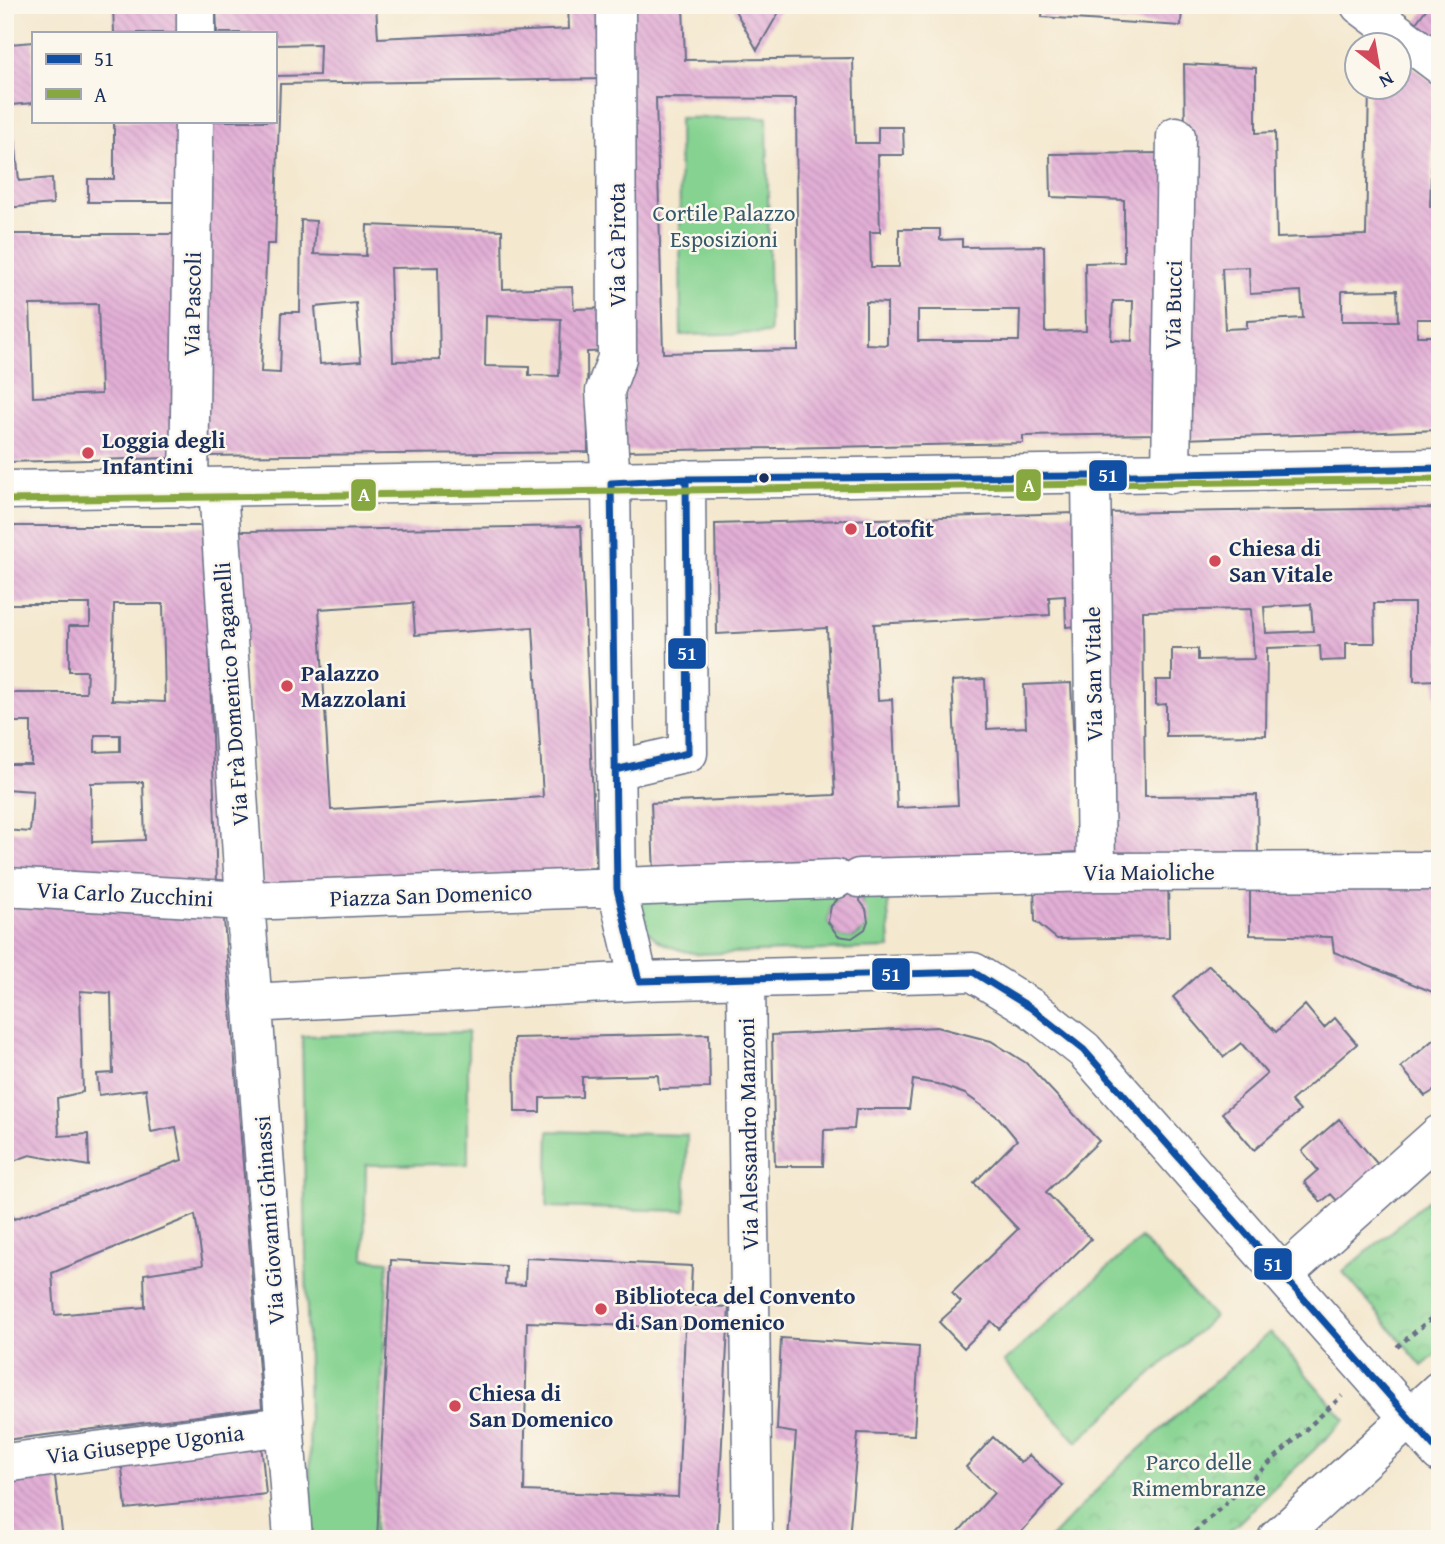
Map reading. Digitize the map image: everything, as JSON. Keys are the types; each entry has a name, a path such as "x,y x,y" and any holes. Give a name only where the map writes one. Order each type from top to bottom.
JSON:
{"street":[{"path":"196,5 196,32"},
{"name":"Via Cà Pirota","path":"616,5 617,358 606,391 611,483 617,889 639,981"},
{"path":"1360,5 1440,65"},
{"name":"Via Pascoli","path":"194,122 203,488"},
{"name":"Via Bucci","path":"1171,474 1176,136"},
{"path":"5,490 611,483 686,479 1091,476 1440,468"},
{"name":"Via San Vitale","path":"1091,476 1096,872"},
{"path":"615,770 688,752 686,479"},
{"name":"Via Frà Domenico Paganelli","path":"203,488 244,901"},
{"name":"Via Maioliche","path":"617,889 848,878 1096,872 1440,871"},
{"name":"Via Carlo Zucchini","path":"5,887 244,901"},
{"name":"Piazza San Domenico","path":"244,901 617,889"},
{"name":"Via Giovanni Ghinassi","path":"244,901 293,1539"},
{"path":"252,1003 639,981 974,972 1031,1008 1084,1050 1440,1453"},
{"name":"Via Alessandro Manzoni","path":"746,980 753,1539"},
{"path":"1284,1274 1440,1134"},
{"path":"1277,1539 1440,1390"},
{"name":"Via Giuseppe Ugonia","path":"5,1463 284,1426"}],"path":[{"path":"1397,1347 1440,1311"},
{"path":"1188,1539 1335,1402"}],"green space":[{"name":"Cortile Palazzo Esposizioni","path":"767,117 770,333 681,335 679,118"},
{"path":"859,888 887,888 890,948 698,954 673,948 655,938 642,923 632,899 837,889 837,900 831,906 828,922 838,936 852,938 860,934 866,923"},
{"path":"468,1032 468,1164 366,1165 364,1259 388,1261 374,1539 311,1539 302,1036"},
{"path":"549,1131 687,1135 685,1211 547,1207"},
{"path":"1440,1190 1440,1351 1422,1366 1343,1272"},
{"path":"1141,1238 1214,1317 1077,1442 1004,1362"},
{"name":"Parco delle Rimembranze","path":"1270,1332 1345,1420 1222,1539 1050,1539 1116,1470"}],"building":[{"path":"5,5 9,5 10,44 32,42 32,103 12,105 19,181 52,178 53,204 5,208"},
{"path":"113,5 183,5 183,32 114,32"},
{"path":"216,5 376,5 378,38 569,29 568,5 604,5 606,79 280,84 275,244 267,244 261,372 280,373 282,312 300,312 301,220 316,221 314,254 366,256 367,225 502,230 503,289 572,287 574,309 610,308 611,351 587,352 588,452 202,456 210,122 276,122 276,76 319,75 320,44 276,45 276,32 217,32","holes":["438,267 440,360 393,361 390,268","356,303 361,361 320,364 315,307","486,316 561,319 559,376 529,375 529,367 485,366"]},
{"path":"621,5 683,5 685,60 853,58 855,143 878,143 878,127 903,127 904,155 878,155 880,232 870,232 871,267 899,267 899,229 940,229 940,240 962,239 962,247 1044,246 1045,332 1086,331 1085,263 1124,262 1124,200 1051,197 1050,154 1168,153 1158,434 1023,436 1023,443 625,451","holes":["656,98 796,99 798,350 663,353","1113,301 1133,301 1132,341 1111,340","866,302 887,303 887,345 866,344","918,310 1020,310 1019,341 918,341"]},
{"path":"732,5 783,5 757,50"},
{"path":"1043,5 1182,5 1181,26 1042,17"},
{"path":"1429,5 1440,5 1440,48 1413,27"},
{"path":"1184,64 1256,68 1256,133 1275,132 1277,238 1366,235 1369,102 1414,102 1414,69 1434,84 1430,207 1440,206 1440,319 1417,319 1417,336 1440,336 1440,430 1183,439 1187,270","holes":["1249,267 1250,294 1301,291 1303,318 1247,321 1247,328 1225,329 1222,268","1397,290 1398,321 1342,321 1342,291"]},
{"path":"114,122 184,122 184,202 88,202 88,179 114,179"},
{"path":"5,234 186,234 172,458 5,462","holes":["98,304 101,394 33,397 30,305"]},
{"path":"1440,508 1440,697 1436,697 1436,680 1414,681 1414,603 1374,603 1375,643 1346,643 1346,660 1321,661 1320,646 1267,648 1266,735 1166,736 1166,704 1156,705 1156,680 1172,680 1172,649 1198,649 1198,660 1254,659 1251,609 1143,611 1145,796 1257,795 1258,862 1111,863 1100,513","holes":["1311,604 1313,631 1266,633 1264,607"]},
{"path":"1076,513 1081,626 1066,627 1065,596 1049,597 1050,615 874,624 878,700 892,699 897,808 958,805 952,681 985,679 987,729 1026,727 1024,685 1071,683 1079,852 859,863 860,901 866,909 868,921 865,929 852,938 838,936 828,922 831,906 837,900 837,889 654,873 651,803 835,795 827,628 717,634 715,524"},
{"path":"5,526 205,526 217,885 5,873 5,830 30,832 33,791 5,789 5,764 31,764 31,722 5,722 5,693 86,693 87,671 69,671 69,626 90,626 90,604 5,604","holes":["114,604 163,604 165,702 112,700","95,735 120,735 120,751 95,752","143,782 145,840 92,842 91,783"]},
{"name":"Palazzo Mazzolani","path":"581,526 596,868 263,891 239,531","holes":["413,603 415,635 533,627 543,797 331,810 319,609"]},
{"path":"1436,731 1440,731 1440,854 1437,854"},
{"path":"1168,878 1169,937 1057,939 1035,921 1034,882"},
{"path":"1440,886 1440,995 1334,952 1332,937 1250,935 1250,889"},
{"path":"5,904 223,907 262,1408 5,1440 5,1195 14,1219 182,1160 176,1127 151,1132 146,1089 99,1095 97,1074 113,1073 111,993 80,991 83,1092 57,1098 59,1136 88,1134 89,1166 30,1155 5,1164 5,1044 9,1044 5,1006","holes":["195,1215 203,1265 144,1274 145,1307 55,1315 52,1273"]},
{"path":"1209,965 1276,1032 1305,1005 1324,1028 1335,1018 1357,1044 1291,1101 1300,1111 1254,1150 1222,1113 1267,1074 1241,1043 1224,1057 1173,997"},
{"path":"937,1027 991,1041 1026,1063 1099,1141 1046,1192 1091,1239 999,1329 991,1321 964,1348 939,1322 961,1302 952,1293 1018,1229 974,1183 1017,1140 999,1118 965,1094 937,1084 913,1080 909,1109 856,1109 854,1129 824,1130 823,1166 775,1166 772,1035"},
{"path":"709,1034 710,1088 659,1089 658,1075 582,1077 582,1097 540,1098 540,1112 515,1112 514,1038"},
{"path":"1440,1034 1440,1087 1425,1096 1401,1067"},
{"path":"1339,1119 1380,1167 1339,1203 1331,1194 1321,1202 1304,1182 1318,1170 1302,1151"},
{"path":"526,1258 692,1266 690,1305 729,1307 717,1539 377,1539 391,1260 506,1266 505,1284 525,1285","holes":["527,1322 685,1328 678,1497 524,1491"]},
{"path":"781,1338 919,1347 914,1435 858,1433 849,1539 788,1539 796,1433 777,1430"},
{"path":"993,1437 1021,1463 1029,1455 1063,1486 1015,1539 952,1539 994,1493 966,1467"},
{"path":"261,1443 266,1494 126,1509 121,1458"},
{"path":"54,1469 63,1539 5,1539 5,1475"}],"transit line":[{"name":"51","path":"639,981 617,889 611,483 686,479 1091,476 1440,468"},
{"name":"51","path":"615,770 688,753 686,479"},
{"name":"A","path":"5,500 1440,479"},
{"name":"51","path":"639,981 973,972 1031,1008 1084,1050 1440,1453"}],"place":[{"name":"Loggia degli Infantini","path":"88,453"},
{"name":"Lotofit","path":"851,529"},
{"name":"Chiesa di San Vitale","path":"1215,561"},
{"name":"Palazzo Mazzolani","path":"287,686"},
{"name":"Biblioteca del Convento di San Domenico","path":"601,1309"},
{"name":"Chiesa di San Domenico","path":"455,1406"}]}
